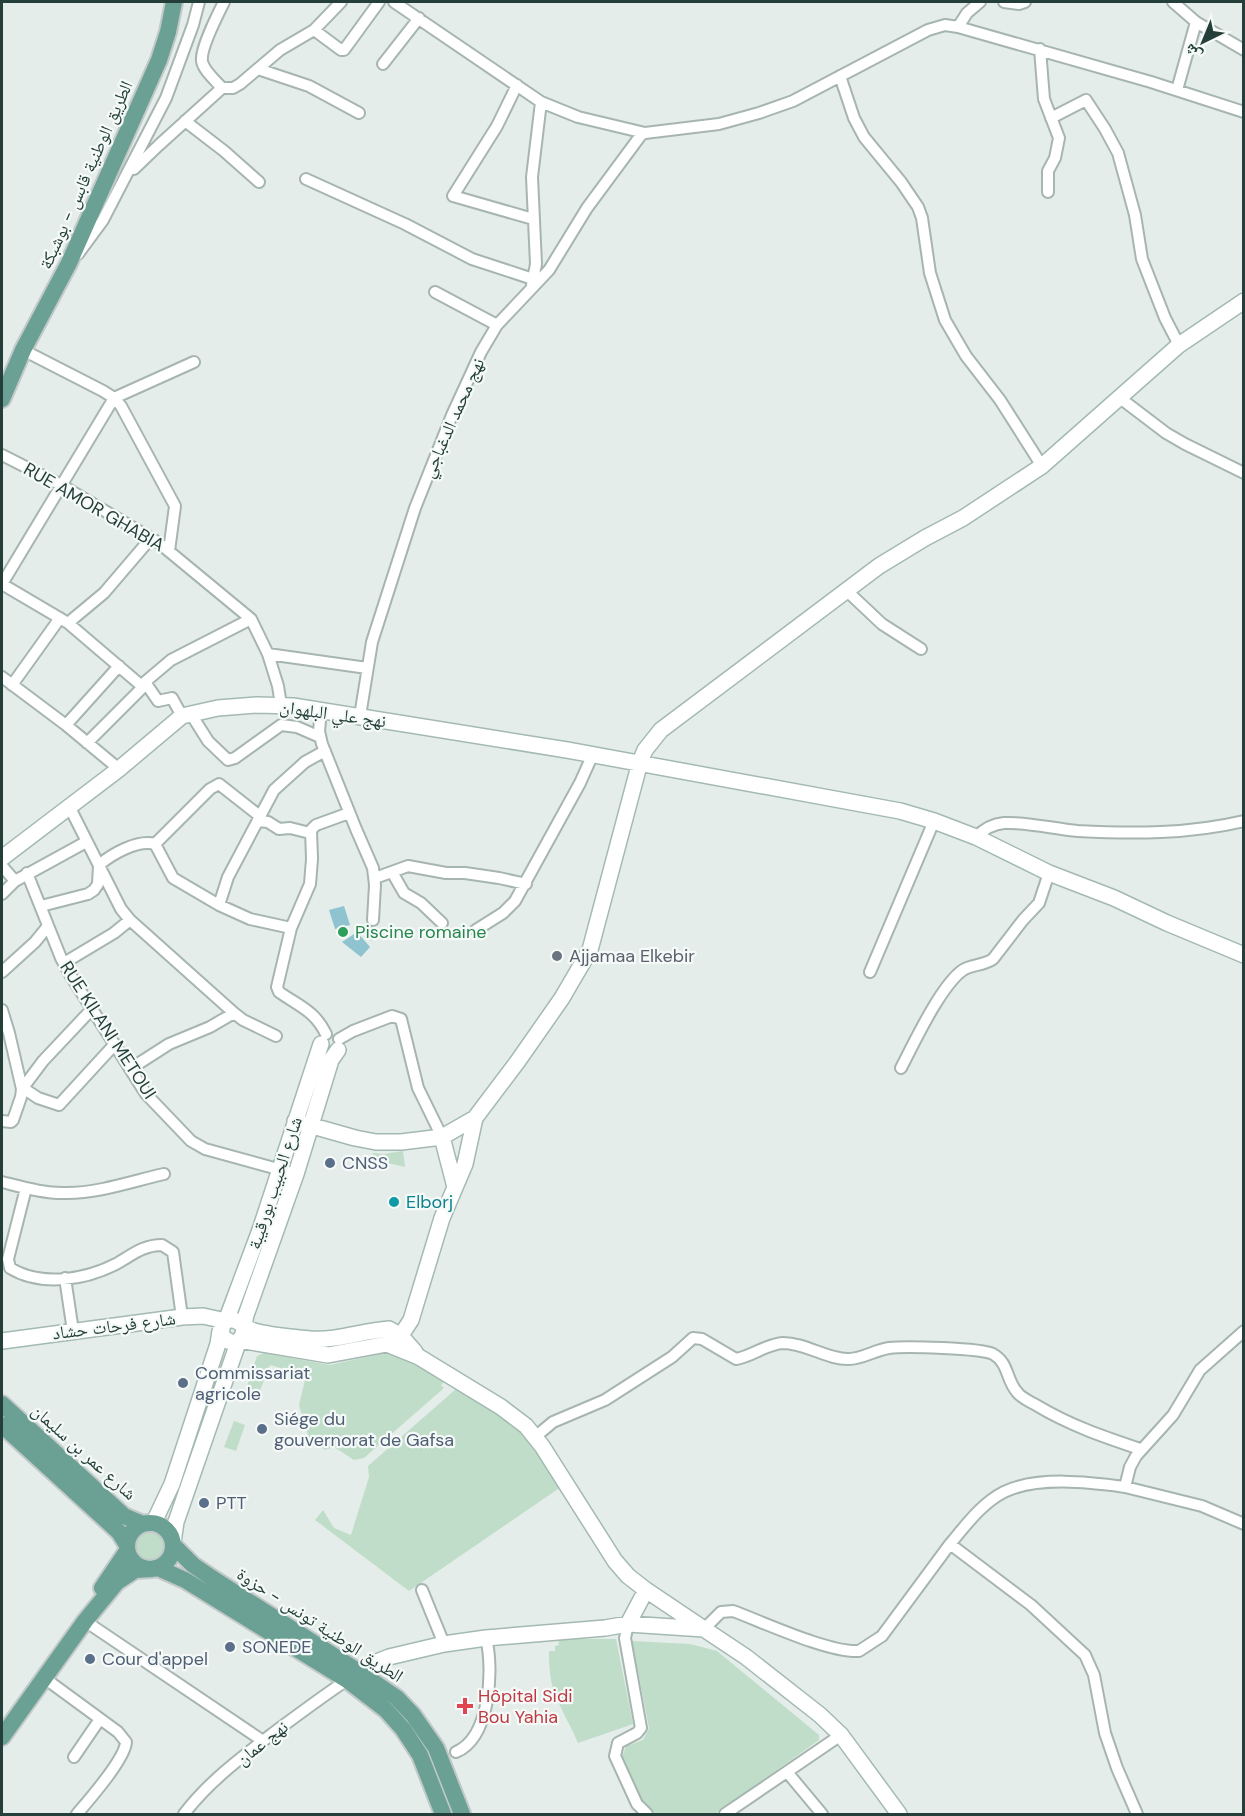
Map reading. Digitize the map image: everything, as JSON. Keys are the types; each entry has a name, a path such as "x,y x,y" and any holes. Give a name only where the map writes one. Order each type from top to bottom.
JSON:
{"main road":[{"name":"الطريق الوطنية قابس - بوشبكة","path":"2,399 21,355 69,263 159,60 174,2"},
{"path":"2,364 21,355"},
{"name":"شارع عمر بن سليمان","path":"2,1404 124,1516 148,1524"},
{"name":"شارع عمر بن سليمان","path":"2,1425 119,1532 127,1548"},
{"path":"2,1737 85,1621 122,1578 135,1570 155,1569 167,1562 173,1544 166,1530 148,1524 132,1532 127,1548 103,1586 85,1621"},
{"name":"الطريق الوطنية تونس - حزوة","path":"173,1544 193,1565 353,1676 403,1729 420,1755 444,1815"},
{"path":"127,1548 129,1556 136,1565 155,1569"},
{"name":"الطريق الوطنية تونس - حزوة","path":"155,1569 185,1580 353,1676 397,1698 425,1730 436,1748 462,1815"}],"street":[{"path":"69,263 89,242 98,228 166,98 193,25 199,2"},
{"path":"222,88 203,65 201,58 224,2"},
{"path":"124,180 222,88 233,88 240,84 280,50 314,30 341,2"},
{"path":"314,30 344,50 379,2"},
{"path":"394,2 541,102 578,117 645,133 719,124 793,101 928,30 945,26 958,27 1040,49 1243,110"},
{"path":"958,27 967,13 980,2"},
{"path":"1004,2 1019,4 1025,2"},
{"path":"1173,2 1196,22 1244,50"},
{"path":"383,64 418,18"},
{"path":"1177,90 1196,22"},
{"path":"1040,49 1044,99 1059,138 1055,158 1048,171 1048,192"},
{"path":"258,69 309,86 359,112"},
{"path":"840,76 854,118 864,137 901,182 918,207 922,218 932,282 945,320 966,356 1000,400 1042,466"},
{"path":"517,85 497,126 453,196 532,219"},
{"path":"1051,118 1086,99 1105,129 1118,153 1126,180 1142,259 1165,318 1179,345"},
{"path":"306,179 405,224 472,259 533,284 536,264 532,219 532,177 541,102"},
{"path":"185,121 259,182"},
{"name":"نهج محمد الدغباجي","path":"360,716 367,669 380,616 421,491 452,415 482,352 497,325 533,284 549,270 587,208 638,138 645,133"},
{"path":"435,292 497,325"},
{"path":"295,1121 376,1142 401,1142 442,1137 475,1118 562,998 590,950 640,762 650,744 670,723 879,566 963,518 1042,466 1179,345 1244,301"},
{"path":"21,355 114,398 131,423 175,506 169,551"},
{"path":"194,362 114,398 2,584 64,621 144,685 158,701 172,698 208,741 228,760 235,758 281,725 297,727 320,737"},
{"path":"1120,398 1166,433 1244,473"},
{"name":"RUE AMOR GHABIA","path":"2,455 61,485 151,538 251,619 268,654 281,705"},
{"path":"12,685 64,621 104,593 151,538"},
{"path":"847,591 882,624 921,649"},
{"path":"87,743 171,660 251,619"},
{"path":"268,654 367,669"},
{"path":"66,725 119,666"},
{"path":"2,677 66,725 119,769"},
{"name":"نهج علي البلهوان","path":"2,858 186,715 218,708 281,705 640,762 734,782 865,804 934,821 976,837 1049,873 1114,898 1244,955"},
{"path":"321,711 318,723 320,737 373,868 375,878 373,920"},
{"path":"219,905 228,877 274,790 305,762 325,751"},
{"path":"476,930 510,908 526,884 593,754"},
{"path":"154,844 210,789 219,784 260,819 279,829 290,828 310,833"},
{"path":"69,806 121,909 130,920 234,1013 243,1020 276,1036"},
{"path":"349,813 316,825 310,833 312,859 310,884 291,928 277,987 279,992 311,1012 320,1021 326,1052 332,1053 353,1031 392,1016 401,1019 418,1088 442,1137 455,1186"},
{"path":"870,972 934,821"},
{"path":"976,837 987,827 1006,823 1076,831 1146,834 1208,829 1244,821"},
{"path":"2,894 27,873 86,842"},
{"path":"99,865 139,844 147,842 154,844 173,878 219,905 249,919 291,928"},
{"path":"41,906 88,894 94,890 98,884 99,865"},
{"path":"2,866 15,881"},
{"path":"375,878 408,866 446,873 499,878 526,884"},
{"path":"392,872 404,892 421,903 442,923"},
{"name":"RUE KILANI METOUI","path":"27,873 64,963 91,1010 146,1094 191,1141 206,1149 296,1174"},
{"path":"901,1068 947,987 962,970 987,964 993,959 1039,903 1049,873"},
{"path":"64,963 114,933 130,920"},
{"path":"2,972 35,942 48,926"},
{"path":"2,1010 22,1089 13,1120 2,1121"},
{"path":"22,1089 43,1061 91,1010"},
{"path":"130,1069 169,1044 210,1027 234,1013"},
{"path":"323,1039 335,1034 339,1044"},
{"name":"شارع الحبيب بورقيبة","path":"148,1524 172,1484 223,1326 260,1230 323,1039"},
{"path":"22,1089 38,1098 59,1105 115,1044"},
{"name":"شارع الحبيب بورقيبة","path":"173,1544 176,1522 296,1174 331,1060 339,1044"},
{"path":"241,1333 234,1319 223,1326 223,1338 228,1342 241,1333 328,1355 398,1341 411,1320 429,1257 465,1164 475,1118"},
{"path":"2,1182 64,1194 80,1193 164,1174"},
{"path":"26,1188 8,1265 18,1273 29,1277 65,1278 102,1271 119,1263 138,1249 165,1246 173,1252 182,1317"},
{"path":"65,1278 73,1330"},
{"name":"شارع فرحات حشاد","path":"2,1341 182,1317 203,1316 223,1326"},
{"path":"1125,1487 1130,1467 1140,1449 1173,1415 1200,1370 1244,1331"},
{"path":"535,1437 553,1422 605,1400 672,1357 690,1340 696,1338 702,1339 736,1359 755,1354 773,1344 782,1343 795,1344 845,1359 888,1348 920,1347 986,1352 993,1354 1005,1365 1014,1388 1020,1395 1094,1434 1140,1449"},
{"path":"398,1341 419,1357 501,1407 526,1426 615,1561 628,1576 756,1664 820,1715 841,1735 899,1815"},
{"path":"206,1381 224,1387"},
{"path":"191,1426 207,1432"},
{"path":"353,1676 389,1657 444,1644 628,1624 704,1629 721,1612 733,1611 808,1640 838,1649 859,1651 882,1636 950,1544 986,1504 1003,1493 1029,1484 1055,1483 1125,1487 1194,1503 1244,1524"},
{"path":"950,1544 1031,1605 1085,1655 1094,1674 1105,1732 1137,1815"},
{"path":"422,1590 444,1644"},
{"path":"646,1590 628,1624 625,1638 641,1728 637,1734 618,1743 615,1756 637,1804 647,1815"},
{"path":"85,1621 263,1741"},
{"path":"456,1752 469,1743 481,1721 487,1703 491,1682 486,1638"},
{"name":"نهج عمان","path":"184,1815 208,1786 263,1741 353,1676"},
{"path":"44,1677 123,1737 126,1745 117,1762 77,1815"},
{"path":"74,1757 100,1719"},
{"path":"732,1813 841,1735"},
{"path":"787,1772 822,1815"}],"green space":[{"path":"370,923 379,936 371,941 360,928"},
{"path":"403,1151 405,1167 372,1157 373,1153"},
{"path":"264,1353 330,1365 384,1353 392,1354 415,1364 444,1382 441,1385 444,1388 364,1458 354,1460 334,1447 325,1450 317,1444 311,1445 299,1405 306,1376 270,1365 259,1393 246,1389 257,1356"},
{"path":"456,1389 504,1417 525,1435 561,1487 409,1591 315,1520 323,1510 334,1528 351,1535 369,1477 368,1466"},
{"path":"234,1421 245,1425 236,1451 224,1447"},
{"path":"150,1531 161,1536 166,1547 161,1558 150,1563 139,1558 134,1547 139,1536"},
{"path":"558,1639 616,1639 633,1724 578,1743 559,1705 551,1682 549,1651 555,1651 555,1646 559,1645"},
{"path":"632,1641 690,1644 717,1651 819,1735 819,1740 715,1814 656,1814 643,1801 622,1757 626,1746 643,1740 649,1728"}],"water":[{"path":"344,906 350,925 335,929 329,910"},
{"path":"357,932 370,947 361,957 342,942"}],"place":[{"name":"Piscine romaine","path":"343,932"},
{"name":"Ajjamaa Elkebir","path":"557,956"},
{"name":"CNSS","path":"330,1163"},
{"name":"Elborj","path":"394,1202"},
{"name":"Commissariat agricole","path":"183,1383"},
{"name":"Siége du gouvernorat de Gafsa","path":"262,1429"},
{"name":"PTT","path":"204,1503"},
{"name":"SONEDE","path":"230,1647"},
{"name":"Cour d'appel","path":"90,1659"},
{"name":"Hôpital Sidi Bou Yahia","path":"465,1706"}]}
